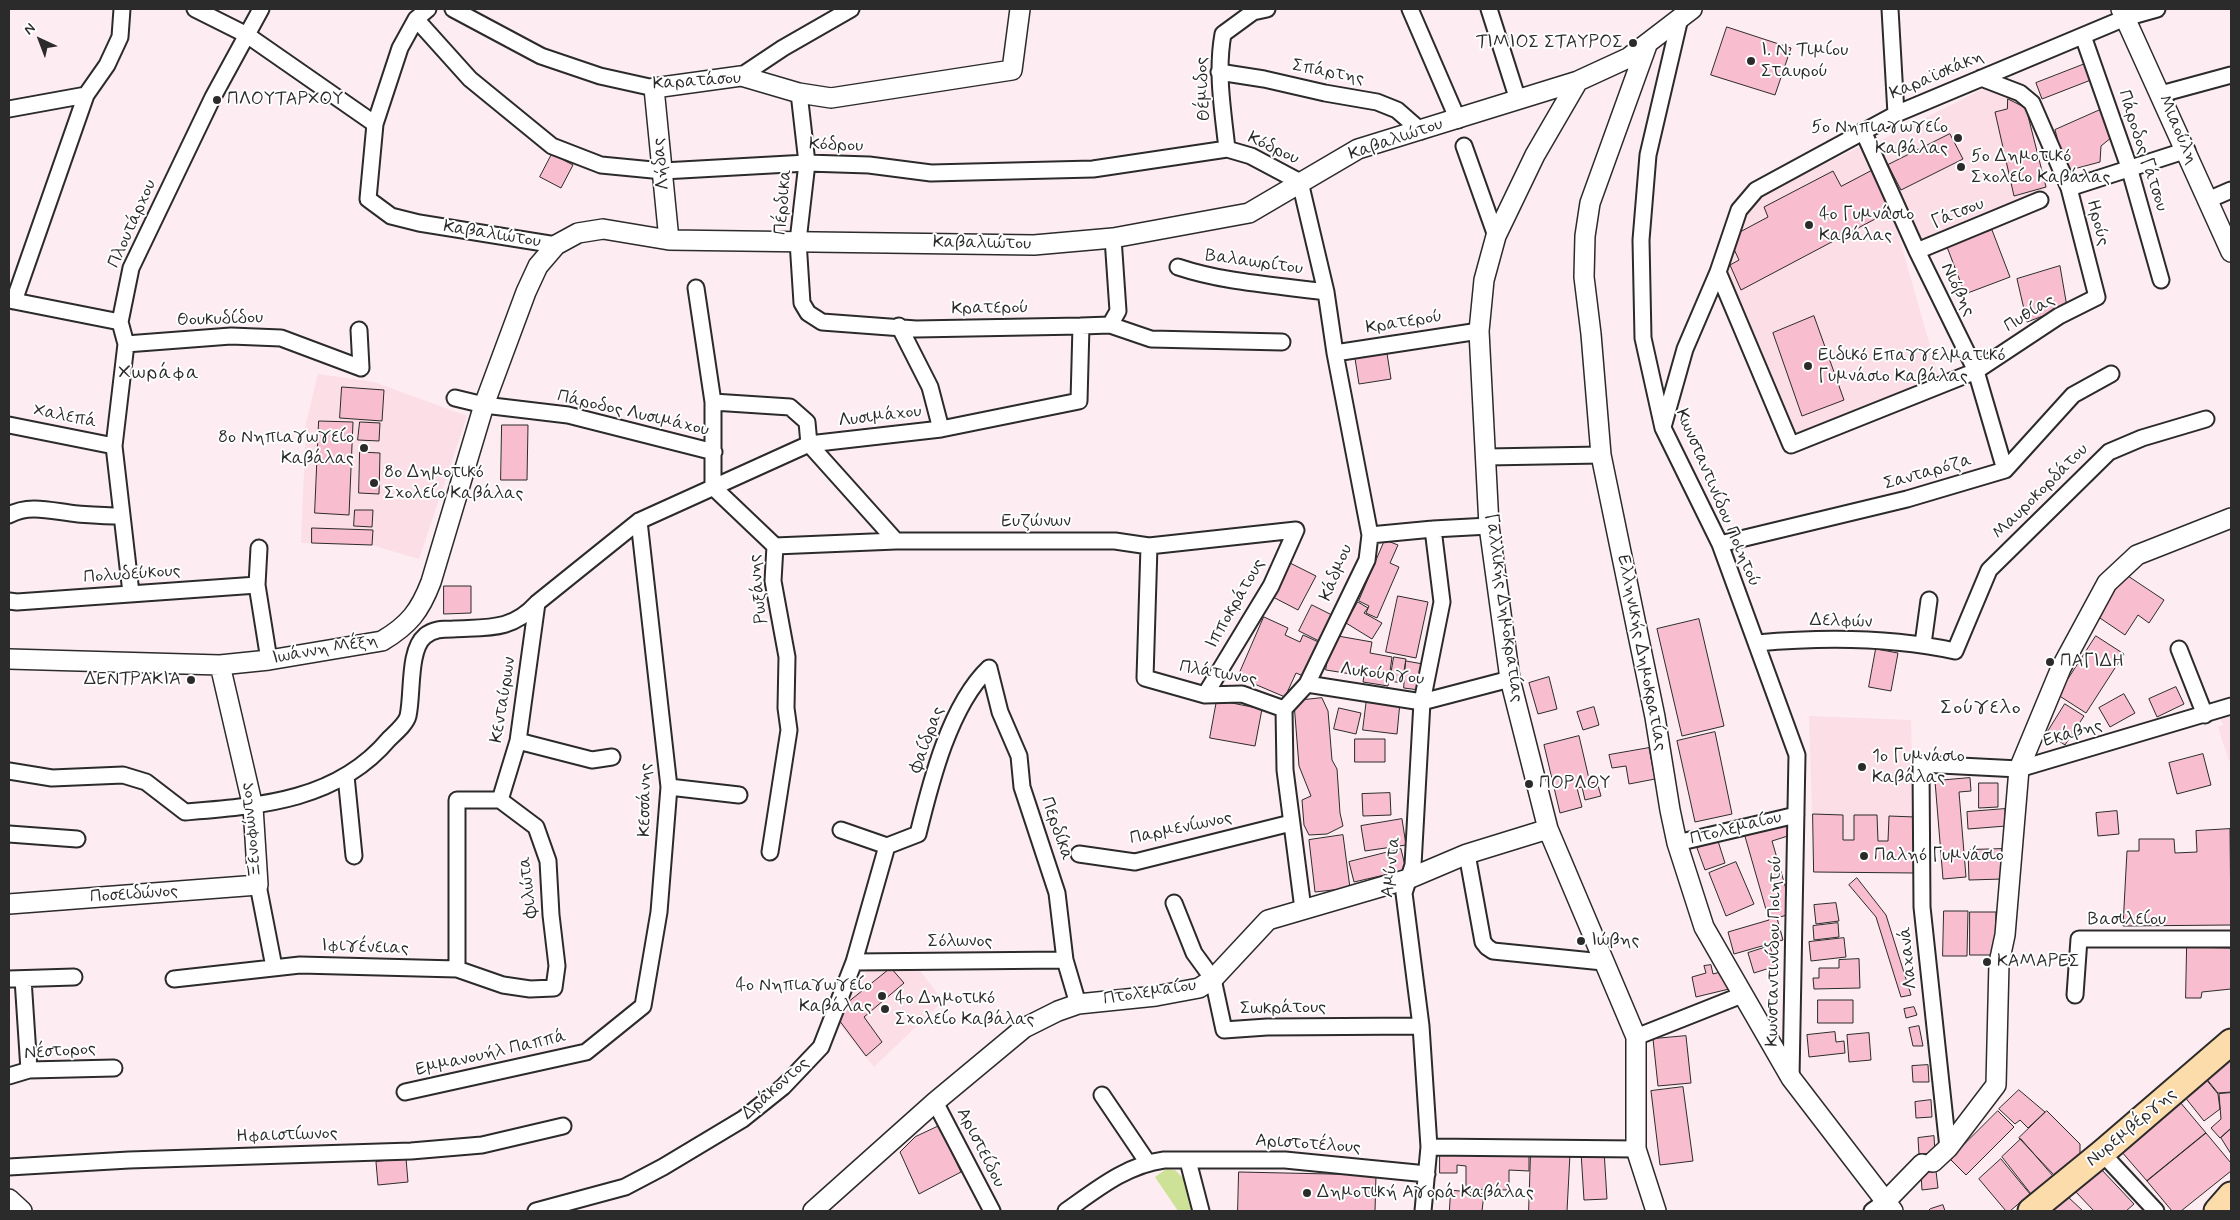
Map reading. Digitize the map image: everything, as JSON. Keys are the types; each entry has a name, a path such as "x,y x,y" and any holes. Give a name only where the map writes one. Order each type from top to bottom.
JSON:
{"main road":[{"name":"Νυρεμβέργης","path":"2031,1211 2102,1153 2231,1042"},
{"path":"2217,1211 2231,1195"}],"street":[{"path":"120,322 11,301 86,95 107,65 120,37 122,9"},
{"path":"195,9 247,35 375,124 400,48 416,19 428,9"},
{"name":"Πλουτάρχου","path":"131,593 114,446 126,344 120,322 131,268 214,97 261,9"},
{"name":"Καρατάσου","path":"453,9 541,56 600,76 654,88 741,76 799,92 831,98 1012,70 1020,9"},
{"path":"741,76 783,48 851,9"},
{"path":"1410,9 1458,120"},
{"path":"1489,9 1518,100"},
{"path":"1890,9 1896,114"},
{"name":"Καραϊσκάκη","path":"1663,428 1685,349 1718,272 1739,210 1756,190 1896,114 2083,36 2123,13 2157,9"},
{"name":"Θέμιδος","path":"1227,150 1219,72 1219,57 1224,34 1260,11"},
{"path":"1578,81 1604,71 1628,58 1686,13"},
{"name":"Κωνσταντινίδου Ποιητού","path":"1686,13 1648,155 1641,240 1643,338 1663,428 1720,544 1797,755 1791,1078"},
{"name":"Μιαούλη","path":"2123,13 2187,150 2231,252"},
{"name":"Κόδρου","path":"416,19 470,80 552,146 601,165 662,171 807,163 869,165 931,173 1093,169 1227,150 1251,156 1300,182"},
{"name":"Πάροδος Γάτσου","path":"2083,36 2129,167 2161,280"},
{"name":"Ελληνικής Δημοκρατίας","path":"1647,45 1599,173 1590,203 1585,236 1584,277 1591,334 1601,455 1655,717 1677,843 1704,927 1742,995 1791,1078 1884,1208"},
{"name":"Σπάρτης","path":"1219,72 1264,79 1324,94 1376,102 1397,110 1421,131"},
{"path":"2161,94 2231,75"},
{"name":"Ηρούς","path":"1981,78 2020,93 2032,103 2069,188 2097,297"},
{"name":"Καβαλιώτου","path":"375,124 368,198 391,216 420,223 556,245 578,233 603,229 669,240 1034,245 1113,238 1249,213 1358,150 1578,81"},
{"name":"Γαλλικής Δημοκρατίας","path":"1578,81 1535,155 1496,236 1484,280 1479,331 1489,526 1510,679 1548,829 1636,1038 1636,1149 1656,1211"},
{"name":"Λήδας","path":"654,88 669,240"},
{"name":"Πέρδικα","path":"799,92 807,163 798,241 802,303 808,314"},
{"path":"9,109 86,95"},
{"name":"Νιόβης","path":"1862,131 1917,251 1976,371 2005,470"},
{"path":"1464,146 1496,236"},
{"path":"2069,188 2129,167 2187,150"},
{"name":"Κάδμου","path":"1284,709 1307,684 1367,560 1370,535 1335,353 1326,292 1300,182"},
{"path":"2208,200 2231,190"},
{"name":"Γάτσου","path":"1917,251 2040,200"},
{"path":"1110,325 1118,311 1113,238"},
{"name":"Ιωάννη Μέξη","path":"9,659 220,664 269,660 382,641 398,632 411,620 423,604 484,405 526,292 538,266 556,245"},
{"name":"Βαλαωρίτου","path":"1178,267 1203,276 1326,292"},
{"name":"Πυθίας","path":"1718,272 1790,445 1976,371 2059,316 2097,297"},
{"path":"696,288 714,402 714,487"},
{"name":"Κρατερού","path":"808,314 822,322 900,326 916,329 1082,326"},
{"path":"1082,326 1110,325 1151,339 1282,342"},
{"path":"900,326 930,387 941,429"},
{"name":"Λυσιμάχου","path":"9,771 52,778 123,775 146,782 185,812 254,807 311,794 346,776 382,748 408,718 416,645 426,635 436,630 497,627 525,616 536,603 639,521 809,444 941,429 1079,401 1082,326"},
{"name":"Θουκυδίδου","path":"126,344 231,336 281,338 361,368 359,330"},
{"name":"Κρατερού","path":"1335,353 1479,331"},
{"path":"2005,470 2073,395 2111,374"},
{"path":"455,398 484,405"},
{"path":"714,402 790,408 807,422 809,444 896,540"},
{"name":"Πάροδος Λυσιμάχου","path":"484,405 568,415 714,452"},
{"name":"Μαυροκορδάτου","path":"1955,651 1989,570 2109,452 2142,438 2206,419"},
{"name":"Χαλεπά","path":"9,425 114,446"},
{"path":"1486,457 1601,455"},
{"name":"Σανταρόζα","path":"1720,544 1907,499 2005,470"},
{"name":"Ρωξάνης","path":"714,487 775,546 773,581 787,657 786,708 789,730 770,852"},
{"path":"9,515 18,510 31,508 77,514 122,516"},
{"path":"1884,1208 1928,1163 1948,1148 1996,1085 1999,964 2005,935 2019,769 2061,668 2106,583 2137,555 2231,518"},
{"name":"Κεσσάνης","path":"586,1052 643,1006 659,912 669,787 639,521"},
{"path":"1370,535 1489,526"},
{"name":"Αμύντα","path":"1423,1211 1429,1147 1421,1026 1404,893 1413,865 1422,702 1442,602 1433,529"},
{"name":"Ευζώνων","path":"775,546 896,540 1115,541 1149,546 1296,530"},
{"name":"Ιπποκράτους","path":"1205,695 1271,586 1296,530"},
{"name":"Πλάτωνος","path":"1149,546 1145,678 1205,695 1242,694 1284,709"},
{"path":"259,548 257,585 269,660"},
{"name":"Πολυδεύκους","path":"9,601 17,602 257,585"},
{"path":"1923,644 1929,600"},
{"name":"Κενταύρων","path":"500,800 518,741 536,603"},
{"name":"Δελφών","path":"1757,644 1808,638 1923,644 1955,651"},
{"path":"2179,649 2205,715"},
{"name":"Ξενοφώντος","path":"220,664 254,807 258,885 274,967"},
{"name":"Φαίδρας","path":"886,846 918,834 927,796 959,707 989,668"},
{"name":"Περδίκα","path":"989,668 1000,712 1019,756 1022,786 1057,893 1065,960 1078,1004"},
{"name":"Λυκούργου","path":"1307,684 1422,702 1510,679"},
{"name":"Εκάβης","path":"1921,764 2019,769 2231,706"},
{"path":"1284,709 1285,761 1291,823 1303,909"},
{"path":"518,741 592,760 612,757"},
{"name":"Λαχανά","path":"1921,764 1922,907 1948,1148"},
{"path":"346,776 354,856"},
{"path":"669,787 739,795"},
{"path":"457,969 458,800 500,800"},
{"name":"Φιλώτα","path":"500,800 536,827 548,862 551,915 557,966 554,988"},
{"name":"Πτολεμαίου","path":"1677,843 1796,815"},
{"name":"Παρμενίωνος","path":"1079,854 1135,862 1291,823"},
{"name":"Πτολεμαίου","path":"813,1211 936,1102 1024,1028 1078,1004 1199,988 1213,979 1268,920 1408,879 1467,854 1548,829"},
{"path":"840,830 886,846"},
{"path":"9,834 77,839"},
{"name":"Δράκοντος","path":"536,1211 624,1187 663,1167 743,1119 783,1087 821,1047 854,962 886,846"},
{"path":"1467,854 1483,942 1487,947 1493,951 1603,962"},
{"name":"Ποσειδώνος","path":"9,904 258,885"},
{"name":"Σωκράτους","path":"1174,903 1194,953 1213,979 1224,1030 1267,1027 1421,1026"},
{"name":"Βασιλείου","path":"2075,994 2079,939 2231,939"},
{"name":"Σόλωνος","path":"854,962 1065,960"},
{"name":"Ιφιγένειας","path":"174,979 300,965 457,969 503,985 530,989 554,988"},
{"path":"29,1070 16,979 74,977"},
{"path":"1636,1038 1742,995"},
{"name":"Εμμανουήλ Παππά","path":"405,1092 586,1052"},
{"name":"Νέστορος","path":"9,1076 29,1070 114,1068"},
{"path":"1102,1095 1148,1163"},
{"name":"Αριστείδου","path":"936,1102 992,1211"},
{"name":"Ηφαιστίωνος","path":"9,1167 129,1160 411,1152 482,1145 563,1126"},
{"path":"1429,1147 1636,1149"},
{"path":"2102,1153 2156,1211"},
{"name":"Αριστοτέλους","path":"1066,1211 1114,1178 1148,1163 1164,1160 1285,1160 1427,1174"},
{"path":"1188,1161 1201,1211"},
{"path":"9,1199 22,1211"}],"shaded area":[{"name":"5ο Δημοτικό Σχολείο Καβάλας","path":"1983,89 2025,103 2048,188 1918,246 1871,145"},
{"path":"1864,145 1896,227 1941,384 1795,445 1722,274 1746,211 1768,191"},
{"name":"8ο Δημοτικό Σχολείο Καβάλας","path":"318,374 374,382 467,416 419,559 375,546 301,543 306,423"},
{"path":"2231,710 2231,761 2229,761 2218,727 2223,725 2219,714"},
{"name":"1ο Γυμνάσιο Καβάλας","path":"1809,716 1911,720 1915,873 1814,872"},
{"name":"4ο Δημοτικό Σχολείο Καβάλας","path":"872,967 918,968 943,1001 874,1067 834,1018 840,994"}],"green space":[{"path":"1166,1169 1175,1170 1183,1178 1191,1211 1178,1211 1155,1177"}],"building":[{"name":"Ι. Ν. Τιμίου Σταυρού","path":"1727,27 1791,48 1775,95 1711,75"},
{"path":"2090,62 2096,78 2042,99 2036,83"},
{"path":"2008,99 2026,108 2046,187 2014,196 1995,112 2007,109"},
{"path":"2100,110 2109,121 2112,137 2101,146 2100,162 2066,171 2055,130"},
{"path":"1950,134 1963,159 1901,190 1888,165"},
{"path":"552,154 573,165 561,188 540,177"},
{"name":"4ο Γυμνάσιο Καβάλας","path":"1877,168 1894,209 1741,290 1730,265 1739,260 1733,247 1738,233 1768,217 1764,207 1833,171 1841,186"},
{"path":"1992,230 2010,277 1965,294 1947,247"},
{"path":"2060,266 2067,307 2027,322 2017,279"},
{"name":"Ειδικό Επαγγελματικό Γυμνάσιο Καβάλας","path":"1814,316 1844,400 1802,416 1773,333"},
{"path":"1386,347 1391,379 1359,384 1354,352"},
{"path":"342,387 384,390 382,421 340,418"},
{"path":"319,421 353,422 349,515 315,513"},
{"path":"360,422 380,423 379,441 358,440"},
{"path":"502,425 528,425 527,480 501,480"},
{"path":"360,452 380,453 379,494 359,493"},
{"path":"355,510 373,510 372,527 354,526"},
{"path":"312,528 373,530 372,545 312,543"},
{"path":"1385,540 1398,545 1390,563 1399,567 1377,618 1366,613 1369,606 1359,601"},
{"path":"1288,562 1316,576 1298,610 1271,596"},
{"path":"2125,574 2164,600 2149,623 2138,615 2125,635 2097,616"},
{"path":"444,586 471,586 471,613 444,614"},
{"path":"1398,596 1428,602 1416,658 1386,652"},
{"path":"1358,602 1368,608 1364,613 1382,623 1372,639 1346,623"},
{"path":"1312,605 1332,615 1319,641 1299,631"},
{"path":"1264,617 1288,628 1285,635 1300,642 1303,635 1323,644 1308,678 1296,673 1285,697 1238,677"},
{"path":"1699,619 1724,726 1682,736 1657,629"},
{"path":"1332,635 1372,642 1370,653 1392,657 1388,686 1363,682 1364,676 1326,670"},
{"path":"2096,636 2124,654 2086,713 2058,695"},
{"path":"1876,649 1898,653 1891,691 1869,687"},
{"path":"1394,657 1406,659 1402,683 1390,681"},
{"path":"1406,661 1423,664 1419,690 1404,688"},
{"path":"1549,677 1557,709 1538,714 1529,683"},
{"path":"2176,687 2184,704 2157,717 2149,699"},
{"path":"2124,694 2135,713 2110,727 2099,708"},
{"path":"1322,698 1328,711 1332,760 1337,769 1340,813 1343,826 1327,834 1309,835 1304,825 1302,800 1311,796 1299,766 1294,703 1301,700"},
{"path":"1367,698 1400,702 1397,734 1363,730"},
{"path":"1217,700 1262,709 1255,746 1210,738"},
{"path":"2065,704 2084,716 2065,745 2047,733"},
{"path":"1594,707 1599,725 1583,730 1577,712"},
{"path":"1339,708 1361,713 1356,734 1334,729"},
{"path":"1715,732 1732,814 1695,822 1677,741"},
{"path":"1579,736 1590,783 1597,782 1601,796 1585,800 1582,787 1577,788 1582,807 1560,813 1544,745"},
{"path":"1355,739 1385,739 1385,762 1355,762"},
{"path":"1649,748 1655,779 1629,784 1626,766 1612,768 1609,755"},
{"path":"2203,754 2211,785 2177,794 2169,763"},
{"path":"1970,778 1971,791 1959,792 1966,877 1943,879 1935,781"},
{"path":"1979,783 1998,783 1998,807 1979,808"},
{"path":"1390,793 1391,815 1363,816 1362,794"},
{"path":"2005,809 2006,826 1968,829 1967,812"},
{"path":"2117,811 2119,834 2098,836 2096,813"},
{"name":"Παληό Γυμνάσιο","path":"1813,814 1843,815 1843,840 1854,840 1854,815 1877,815 1878,841 1888,841 1889,816 1915,817 1915,873 1814,872"},
{"path":"1402,819 1406,845 1365,851 1361,826"},
{"path":"1787,820 1791,835 1772,841 1793,913 1777,918 1783,940 1734,954 1728,932 1769,920 1744,833"},
{"path":"2230,829 2231,925 2123,926 2127,851 2139,851 2139,839 2174,839 2175,853 2197,852 2196,831"},
{"path":"1343,835 1350,888 1315,892 1309,840"},
{"path":"1718,841 1725,863 1705,870 1697,848"},
{"path":"1401,849 1406,870 1354,882 1349,862"},
{"path":"2002,849 2003,879 1969,880 1968,850"},
{"path":"1736,862 1754,904 1726,916 1709,873"},
{"path":"1857,878 1886,915 1911,995 1901,997 1876,917 1849,885"},
{"path":"1836,903 1839,921 1816,924 1814,905"},
{"path":"1944,911 1968,911 1967,956 1943,956"},
{"path":"1970,912 1996,912 1995,955 1970,955"},
{"path":"1838,923 1839,937 1814,940 1813,926"},
{"path":"1844,938 1846,957 1811,961 1809,942"},
{"path":"1770,946 1776,966 1754,973 1748,953"},
{"path":"2187,947 2231,948 2231,989 2202,992 2201,998 2186,998"},
{"path":"1859,959 1860,988 1814,989 1813,978 1819,978 1819,968 1839,968 1839,960"},
{"path":"1711,965 1713,974 1724,971 1729,989 1696,997 1692,977 1706,973 1704,966"},
{"path":"891,968 904,983 864,1017 882,1042 866,1056 839,1020 846,1004"},
{"path":"1818,1000 1853,1000 1853,1023 1818,1023"},
{"path":"1914,1007 1917,1015 1906,1018 1904,1009"},
{"path":"1919,1026 1923,1046 1913,1046 1909,1028"},
{"path":"1835,1032 1836,1042 1844,1041 1845,1053 1809,1057 1807,1035"},
{"path":"1869,1033 1871,1060 1849,1062 1847,1035"},
{"path":"1686,1036 1691,1083 1658,1086 1653,1039"},
{"path":"2231,1056 2231,1092 2218,1093 2205,1077"},
{"path":"1928,1065 1929,1082 1913,1082 1912,1066"},
{"path":"2205,1078 2218,1094 2220,1109 2204,1121 2184,1096"},
{"path":"1683,1087 1693,1161 1660,1165 1651,1091"},
{"path":"2019,1090 2045,1112 2028,1128 2020,1120 2015,1124 1999,1109"},
{"path":"2231,1093 2231,1128 2220,1138 2211,1128 2221,1119 2219,1094"},
{"path":"1931,1100 1932,1117 1916,1118 1915,1102"},
{"path":"2180,1102 2206,1133 2147,1181 2121,1151"},
{"path":"1998,1111 2014,1127 1966,1175 1950,1159"},
{"path":"2047,1111 2080,1144 2080,1155 2054,1175 2019,1138"},
{"path":"939,1126 961,1172 919,1194 900,1152 915,1137"},
{"path":"2231,1129 2231,1154 2221,1138"},
{"path":"2206,1133 2231,1163 2231,1171 2181,1211 2172,1211 2147,1181"},
{"path":"1934,1136 1935,1153 1919,1154 1918,1138"},
{"path":"2021,1139 2053,1176 2031,1194 2002,1157"},
{"path":"1440,1150 1529,1151 1529,1171 1509,1170 1509,1190 1466,1189 1466,1166 1457,1165 1457,1173 1440,1173"},
{"path":"1604,1150 1607,1199 1584,1200 1581,1152"},
{"path":"1531,1152 1570,1154 1567,1211 1529,1211"},
{"path":"406,1158 408,1182 378,1185 376,1162"},
{"path":"2001,1159 2030,1194 2010,1211 2006,1211 1979,1179"},
{"path":"2100,1168 2134,1204 2126,1211 2094,1211 2075,1191"},
{"path":"1936,1171 1938,1188 1922,1190 1921,1174"},
{"name":"Δημοτική Αγορά Καβάλας","path":"1239,1172 1376,1175 1375,1211 1238,1211"},
{"path":"1451,1190 1484,1194 1482,1211 1449,1211"},
{"path":"2067,1196 2083,1211 2052,1211"},
{"path":"1943,1205 1945,1211 1928,1211 1930,1209"}],"place":[{"name":"ΤΙΜΙΟΣ ΣΤΑΥΡΟΣ","path":"1633,43"},
{"name":"Ι. Ν. Τιμίου Σταυρού","path":"1751,61"},
{"name":"ΠΛΟΥΤΑΡΧΟΥ","path":"217,100"},
{"name":"5ο Νηπιαγωγείο Καβάλας","path":"1958,138"},
{"name":"5ο Δημοτικό Σχολείο Καβάλας","path":"1961,167"},
{"name":"4ο Γυμνάσιο Καβάλας","path":"1809,225"},
{"name":"Ειδικό Επαγγελματικό Γυμνάσιο Καβάλας","path":"1808,366"},
{"name":"8ο Νηπιαγωγείο Καβάλας","path":"364,448"},
{"name":"8ο Δημοτικό Σχολείο Καβάλας","path":"374,483"},
{"name":"ΠΑΓΙΔΗ","path":"2050,662"},
{"name":"ΔΕΝΤΡΑΚΙΑ","path":"191,680"},
{"name":"1ο Γυμνάσιο Καβάλας","path":"1862,767"},
{"name":"ΠΟΡΛΟΥ","path":"1529,784"},
{"name":"Παληό Γυμνάσιο","path":"1864,856"},
{"name":"Ιώβης","path":"1581,941"},
{"name":"ΚΑΜΑΡΕΣ","path":"1987,962"},
{"name":"4ο Νηπιαγωγείο Καβάλας","path":"882,996"},
{"name":"4ο Δημοτικό Σχολείο Καβάλας","path":"885,1009"},
{"name":"Δημοτική Αγορά Καβάλας","path":"1307,1193"}],"district":[{"name":"Χωράφα","path":"159,374"},
{"name":"Σούγελο","path":"1981,709"}]}
